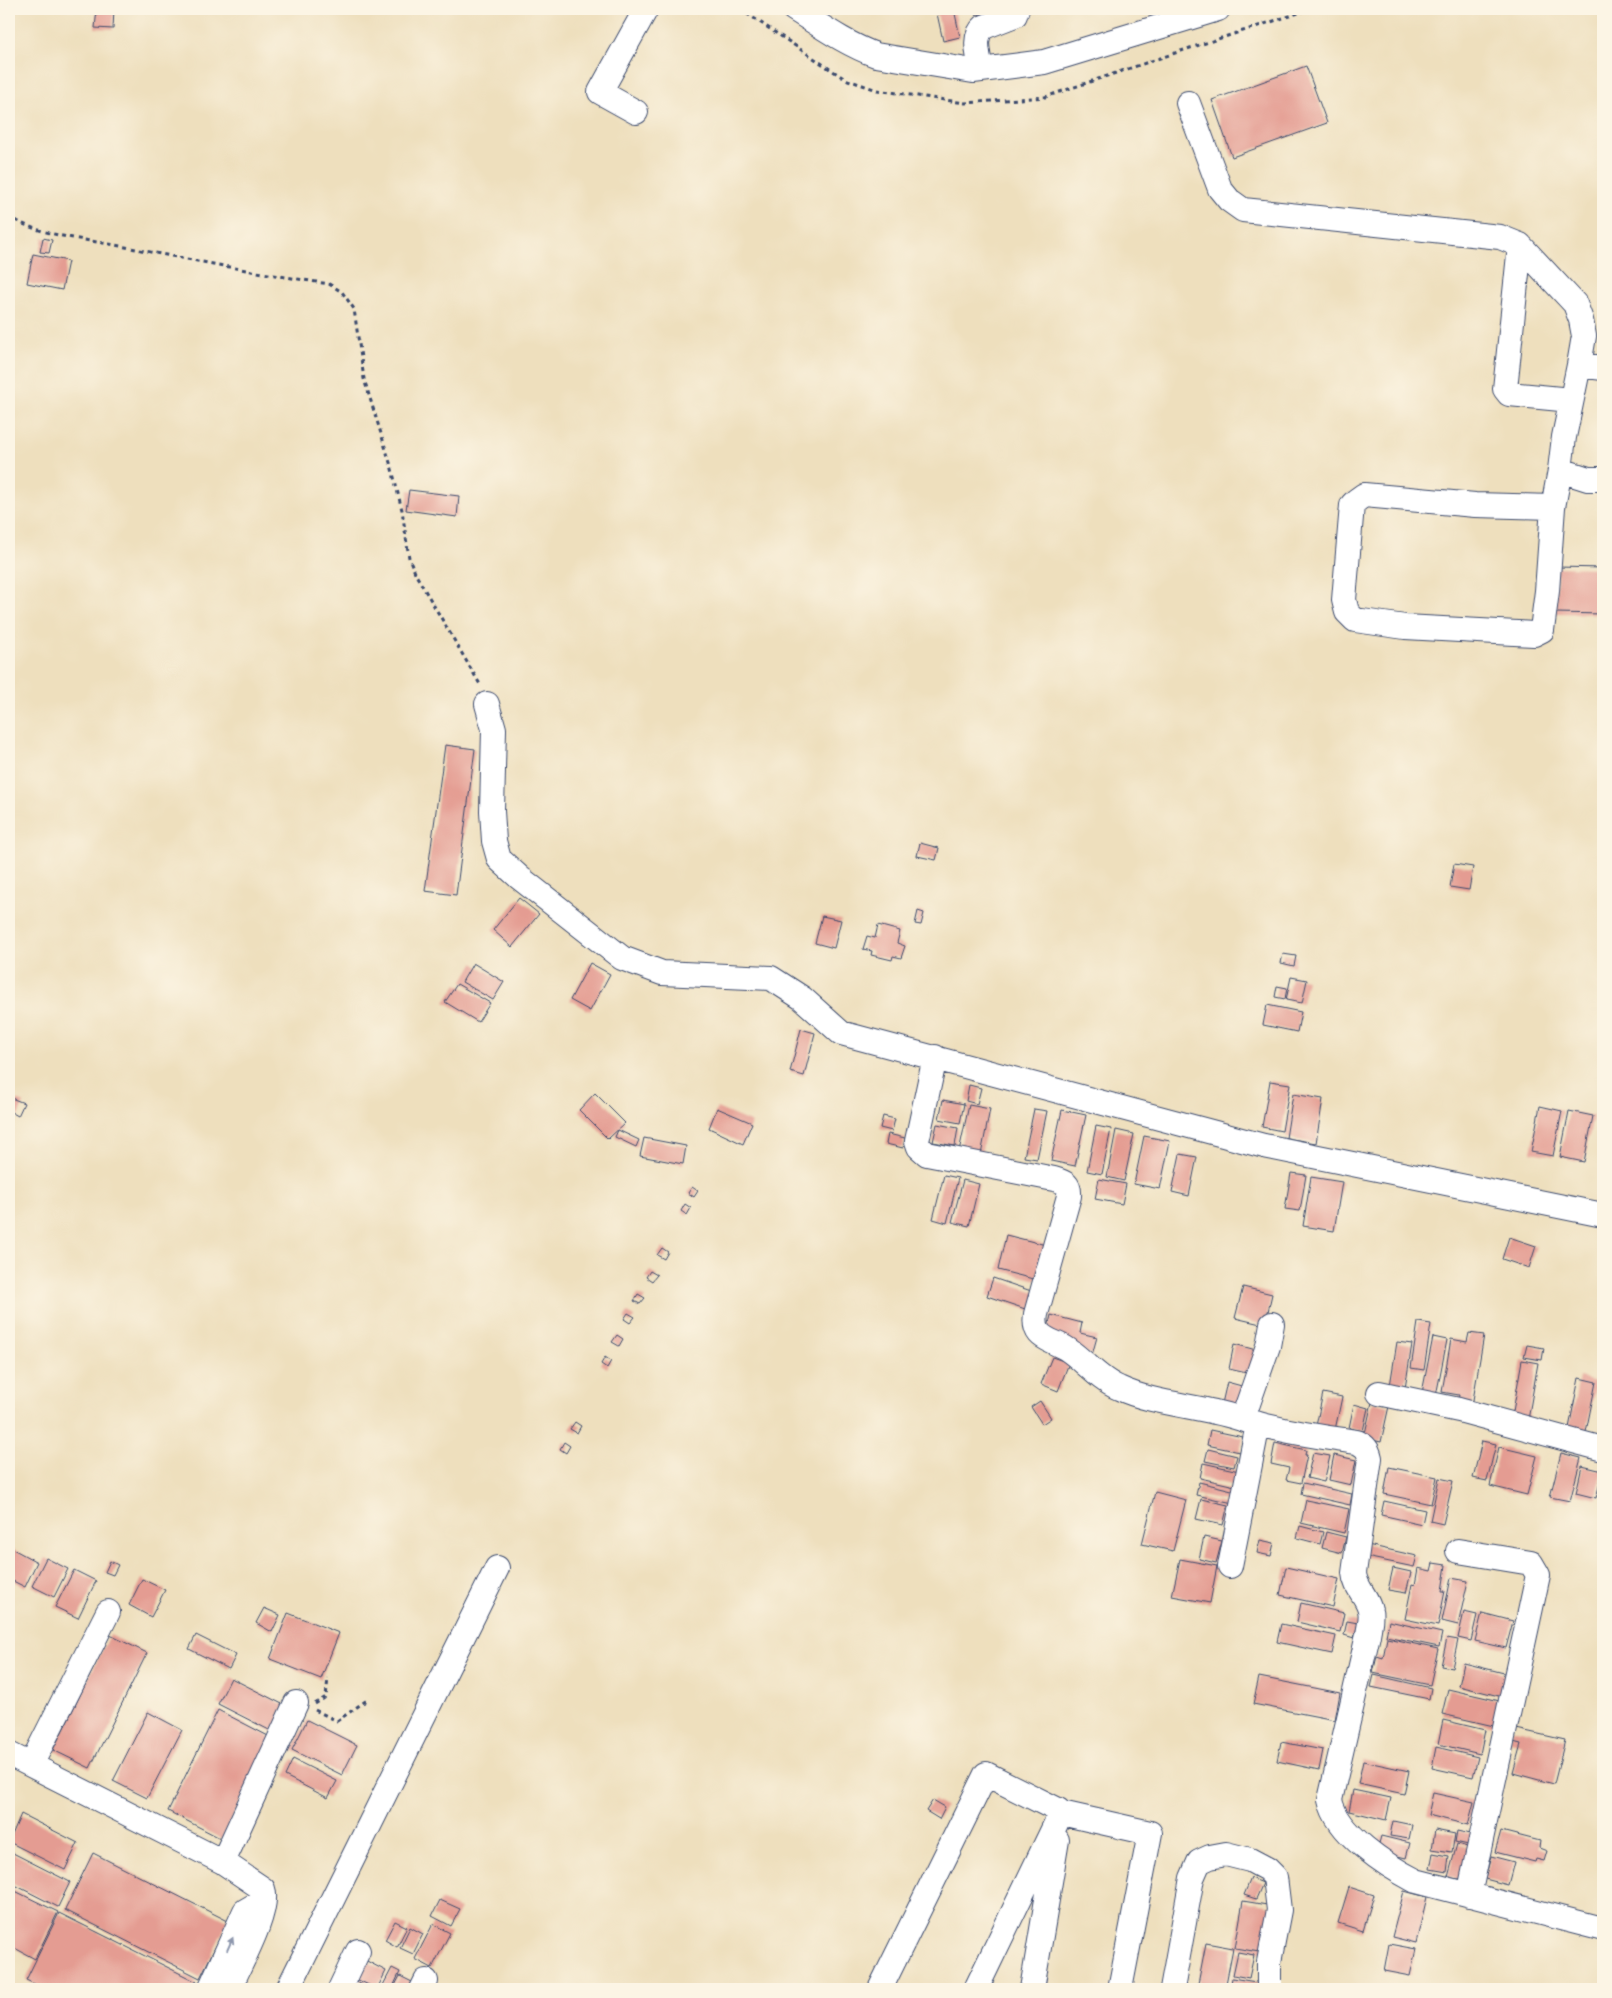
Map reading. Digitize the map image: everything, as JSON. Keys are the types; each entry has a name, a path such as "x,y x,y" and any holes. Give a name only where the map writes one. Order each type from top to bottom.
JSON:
{"street":[{"path":"636,112 600,92 646,9"},
{"path":"794,9 845,41 876,55 973,72 1044,62 1218,9"},
{"path":"981,70 977,37 980,30 1015,15 1017,9"},
{"path":"1188,102 1220,189 1229,200 1242,210 1512,240 1520,245 1575,304 1582,320 1584,336 1553,507 1545,617 1542,630 1534,634 1405,627 1356,620 1347,612 1344,600 1352,505 1364,495 1475,505 1553,507"},
{"path":"1520,245 1505,389 1509,394 1571,400"},
{"path":"1579,365 1603,368"},
{"path":"1560,470 1588,479 1603,480"},
{"path":"488,704 494,729 494,841 499,860 622,958 662,973 771,978 802,998 841,1033 1264,1146 1603,1215"},
{"path":"935,1057 917,1140 922,1151 926,1154 1054,1179 1065,1182 1070,1189 1036,1314 1034,1325 1039,1334 1068,1350 1106,1381 1119,1388 1168,1403 1364,1445 1370,1458 1354,1573 1355,1583 1370,1609 1371,1617 1330,1800 1332,1810 1341,1824 1366,1848 1416,1881 1603,1929"},
{"path":"1230,1566 1250,1421 1272,1324"},
{"path":"1379,1394 1459,1410 1603,1449"},
{"path":"1458,1551 1531,1563 1538,1575 1469,1895"},
{"path":"288,1989 497,1568"},
{"path":"31,1765 108,1612"},
{"path":"222,1862 303,1705"},
{"path":"9,1754 222,1862 263,1889 264,1900 260,1920 228,1989"},
{"path":"880,1989 986,1774 1060,1812 1150,1833 1120,1989"},
{"path":"976,1989 1060,1812"},
{"path":"1032,1989 1060,1812"},
{"path":"1172,1989 1192,1878 1199,1862 1210,1857 1226,1854 1250,1860 1267,1869 1274,1877 1279,1910 1269,1962 1270,1989"},
{"path":"210,1989 245,1910 264,1900"},
{"path":"340,1989 358,1951"}],"path":[{"path":"9,216 30,226 58,234 329,284 342,292 354,309 364,379 379,424 402,510 408,558 416,575 480,683 488,704"},
{"path":"303,1705 337,1721 367,1700"}],"building":[{"path":"97,9 114,9 113,29 95,28"},
{"path":"936,9 954,9 960,37 943,41"},
{"path":"975,9 1004,9 1004,10 977,15"},
{"path":"1306,66 1327,123 1232,157 1212,100"},
{"path":"43,238 52,240 49,253 40,252"},
{"path":"33,254 68,261 62,290 27,283"},
{"path":"409,490 459,496 457,517 406,510"},
{"path":"1557,567 1603,568 1603,614 1556,613"},
{"path":"445,745 475,749 456,895 425,891"},
{"path":"920,843 939,848 936,860 917,856"},
{"path":"1454,864 1473,867 1469,890 1450,887"},
{"path":"519,898 539,914 512,947 493,930"},
{"path":"918,911 924,913 921,925 915,924"},
{"path":"822,916 841,920 834,948 815,943"},
{"path":"878,925 900,931 897,943 905,946 901,958 893,956 892,960 871,955 872,951 863,949 867,936 875,938"},
{"path":"1283,954 1296,956 1294,966 1281,963"},
{"path":"473,963 504,982 493,1000 462,982"},
{"path":"590,963 610,974 590,1011 570,1000"},
{"path":"1291,977 1307,980 1302,1003 1286,1000"},
{"path":"457,984 490,1003 478,1022 445,1002"},
{"path":"1277,986 1287,988 1285,999 1275,997"},
{"path":"1267,1005 1301,1012 1297,1032 1263,1025"},
{"path":"801,1029 815,1033 804,1076 790,1072"},
{"path":"1270,1081 1290,1084 1282,1131 1262,1127"},
{"path":"969,1085 981,1088 977,1104 966,1101"},
{"path":"595,1093 625,1123 608,1139 579,1110"},
{"path":"1293,1094 1323,1099 1316,1143 1286,1138"},
{"path":"11,1098 24,1103 18,1116 9,1111"},
{"path":"943,1100 964,1104 960,1123 939,1119"},
{"path":"969,1105 990,1109 980,1160 958,1156"},
{"path":"1540,1106 1562,1111 1553,1156 1531,1152"},
{"path":"717,1108 752,1123 743,1144 709,1128"},
{"path":"1034,1109 1047,1111 1037,1159 1024,1157"},
{"path":"1062,1110 1086,1115 1075,1166 1051,1161"},
{"path":"1569,1111 1593,1116 1584,1162 1560,1157"},
{"path":"883,1116 895,1119 892,1131 880,1128"},
{"path":"937,1124 958,1128 955,1146 933,1142"},
{"path":"1096,1126 1111,1129 1102,1174 1087,1171"},
{"path":"618,1130 639,1140 636,1147 615,1137"},
{"path":"1116,1130 1134,1134 1124,1181 1107,1177"},
{"path":"888,1134 905,1138 903,1148 886,1144"},
{"path":"1144,1136 1170,1141 1160,1189 1134,1184"},
{"path":"644,1138 686,1146 683,1164 640,1156"},
{"path":"1180,1154 1197,1157 1189,1196 1172,1192"},
{"path":"1291,1173 1306,1175 1300,1211 1285,1209"},
{"path":"944,1175 958,1178 947,1223 933,1219"},
{"path":"1311,1177 1342,1182 1334,1231 1303,1226"},
{"path":"1099,1179 1126,1184 1122,1204 1095,1199"},
{"path":"963,1180 979,1184 969,1226 952,1222"},
{"path":"692,1187 698,1191 694,1197 688,1193"},
{"path":"685,1204 691,1208 687,1215 681,1211"},
{"path":"1006,1235 1046,1245 1037,1280 998,1270"},
{"path":"1509,1237 1536,1246 1529,1268 1502,1259"},
{"path":"662,1248 668,1252 664,1259 657,1255"},
{"path":"650,1271 657,1275 652,1281 646,1277"},
{"path":"993,1278 1040,1294 1034,1312 987,1296"},
{"path":"1243,1287 1272,1294 1265,1325 1235,1318"},
{"path":"638,1294 645,1298 640,1304 634,1301"},
{"path":"628,1313 635,1317 630,1323 624,1319"},
{"path":"1051,1315 1082,1323 1080,1333 1097,1337 1092,1355 1047,1333"},
{"path":"1418,1322 1431,1324 1424,1370 1411,1368"},
{"path":"1469,1333 1484,1335 1472,1406 1457,1404 1459,1395 1442,1392 1451,1339 1467,1342"},
{"path":"617,1335 623,1339 619,1346 612,1342"},
{"path":"1433,1337 1447,1340 1435,1401 1421,1398"},
{"path":"1397,1342 1412,1344 1404,1395 1389,1392"},
{"path":"1234,1344 1256,1350 1251,1374 1229,1369"},
{"path":"1527,1345 1544,1348 1542,1360 1524,1357"},
{"path":"605,1357 611,1361 607,1368 601,1364"},
{"path":"1052,1357 1069,1363 1058,1391 1041,1384"},
{"path":"1522,1360 1538,1363 1528,1420 1512,1417"},
{"path":"1579,1378 1596,1382 1585,1437 1568,1433"},
{"path":"1227,1382 1249,1388 1243,1414 1221,1408"},
{"path":"1323,1393 1342,1397 1335,1430 1316,1426"},
{"path":"1040,1401 1051,1418 1042,1424 1031,1407"},
{"path":"1372,1402 1389,1406 1381,1442 1364,1438"},
{"path":"1354,1404 1368,1408 1363,1431 1349,1428"},
{"path":"575,1422 581,1426 577,1433 570,1429"},
{"path":"1210,1430 1243,1437 1240,1452 1207,1445"},
{"path":"1482,1441 1496,1444 1487,1481 1473,1478"},
{"path":"564,1442 570,1446 566,1453 560,1449"},
{"path":"1275,1443 1306,1450 1305,1455 1307,1455 1301,1483 1286,1480 1289,1468 1271,1464"},
{"path":"1499,1447 1537,1456 1527,1495 1490,1486"},
{"path":"1208,1449 1237,1456 1234,1467 1205,1461"},
{"path":"1313,1453 1330,1456 1324,1482 1307,1478"},
{"path":"1561,1453 1581,1458 1570,1501 1550,1497"},
{"path":"1334,1455 1356,1460 1351,1485 1329,1480"},
{"path":"1203,1463 1239,1471 1235,1486 1200,1478"},
{"path":"1582,1466 1603,1471 1596,1498 1576,1493"},
{"path":"1389,1467 1437,1477 1431,1504 1384,1494"},
{"path":"1439,1478 1453,1481 1443,1524 1430,1521"},
{"path":"1199,1482 1236,1491 1233,1503 1196,1495"},
{"path":"1303,1483 1352,1494 1350,1505 1301,1494"},
{"path":"1155,1492 1186,1500 1173,1551 1142,1544"},
{"path":"1201,1499 1228,1505 1223,1525 1196,1519"},
{"path":"1306,1500 1349,1509 1344,1533 1301,1523"},
{"path":"1384,1501 1425,1510 1422,1524 1381,1515"},
{"path":"1300,1526 1323,1532 1320,1544 1297,1538"},
{"path":"1326,1532 1346,1537 1342,1553 1322,1548"},
{"path":"1204,1537 1222,1541 1216,1563 1199,1559"},
{"path":"1260,1540 1274,1543 1271,1556 1257,1553"},
{"path":"1363,1544 1417,1556 1414,1567 1361,1556"},
{"path":"9,1547 37,1562 25,1587 9,1579"},
{"path":"46,1558 68,1569 54,1597 32,1586"},
{"path":"1180,1559 1217,1566 1210,1603 1172,1596"},
{"path":"110,1561 118,1565 113,1575 105,1572"},
{"path":"1433,1563 1446,1565 1442,1591 1445,1591 1438,1626 1405,1619 1412,1584 1415,1585 1418,1568 1431,1571"},
{"path":"1286,1567 1339,1579 1333,1607 1280,1595"},
{"path":"1393,1568 1411,1572 1406,1593 1388,1590"},
{"path":"74,1570 96,1581 78,1618 55,1607"},
{"path":"1451,1578 1468,1581 1458,1625 1442,1621"},
{"path":"142,1579 165,1590 151,1617 129,1605"},
{"path":"1301,1603 1344,1613 1340,1632 1297,1622"},
{"path":"264,1608 280,1615 272,1632 256,1623"},
{"path":"1464,1612 1477,1615 1471,1641 1458,1638"},
{"path":"288,1613 339,1633 321,1679 270,1659"},
{"path":"1482,1613 1513,1621 1506,1648 1475,1641"},
{"path":"1347,1621 1358,1623 1354,1638 1344,1635"},
{"path":"1389,1621 1442,1633 1439,1647 1386,1636"},
{"path":"1281,1624 1336,1636 1332,1654 1277,1642"},
{"path":"110,1635 147,1653 90,1768 53,1750"},
{"path":"196,1635 236,1655 229,1669 189,1649"},
{"path":"1387,1638 1438,1649 1430,1685 1373,1673 1377,1656 1383,1658"},
{"path":"1447,1638 1458,1640 1452,1668 1441,1666"},
{"path":"1464,1663 1508,1674 1503,1697 1459,1686"},
{"path":"1374,1675 1431,1688 1429,1699 1371,1687"},
{"path":"1259,1677 1340,1693 1335,1720 1253,1704"},
{"path":"231,1678 286,1706 273,1732 218,1704"},
{"path":"1448,1689 1504,1702 1498,1727 1442,1714"},
{"path":"218,1710 272,1738 222,1839 168,1811"},
{"path":"148,1712 182,1730 147,1798 113,1781"},
{"path":"307,1720 357,1745 342,1775 292,1750"},
{"path":"1443,1720 1485,1730 1480,1754 1438,1744"},
{"path":"1512,1728 1565,1740 1554,1784 1513,1773 1521,1744 1509,1741"},
{"path":"1281,1742 1323,1750 1319,1770 1277,1761"},
{"path":"1436,1747 1478,1757 1473,1777 1432,1768"},
{"path":"293,1759 337,1781 328,1798 285,1776"},
{"path":"1363,1761 1409,1771 1404,1794 1358,1784"},
{"path":"1353,1790 1391,1798 1386,1820 1349,1811"},
{"path":"1433,1793 1474,1802 1468,1825 1428,1815"},
{"path":"933,1800 945,1807 939,1819 926,1811"},
{"path":"21,1814 78,1843 65,1870 9,1842"},
{"path":"1393,1821 1412,1825 1409,1839 1390,1836"},
{"path":"1435,1830 1455,1834 1452,1852 1432,1849"},
{"path":"1457,1831 1475,1835 1473,1846 1455,1842"},
{"path":"1501,1831 1540,1841 1539,1848 1547,1851 1544,1861 1536,1859 1535,1862 1495,1852"},
{"path":"1381,1836 1410,1843 1406,1858 1377,1851"},
{"path":"1457,1844 1471,1848 1463,1880 1448,1877"},
{"path":"9,1851 70,1882 58,1907 9,1882"},
{"path":"93,1853 228,1921 200,1978 65,1910"},
{"path":"1433,1853 1449,1856 1447,1872 1430,1869"},
{"path":"1491,1856 1514,1862 1508,1885 1485,1879"},
{"path":"1251,1878 1263,1883 1256,1899 1244,1895"},
{"path":"1349,1887 1374,1895 1363,1931 1338,1923"},
{"path":"9,1888 58,1912 35,1959 9,1945"},
{"path":"1404,1891 1427,1897 1416,1943 1392,1937"},
{"path":"440,1900 460,1909 451,1926 432,1916"},
{"path":"1243,1901 1273,1906 1265,1953 1235,1948"},
{"path":"59,1913 197,1982 193,1989 45,1989 26,1980"},
{"path":"395,1921 407,1927 397,1947 385,1940"},
{"path":"433,1924 450,1933 432,1968 415,1959"},
{"path":"410,1927 423,1934 413,1954 400,1948"},
{"path":"1206,1943 1233,1948 1225,1989 1197,1989"},
{"path":"1389,1944 1416,1949 1410,1976 1384,1971"},
{"path":"1238,1952 1254,1955 1249,1978 1233,1975"},
{"path":"361,1958 386,1971 377,1989 352,1977"},
{"path":"392,1968 400,1972 392,1989 381,1989"},
{"path":"400,1976 412,1982 408,1989 393,1989"},
{"path":"1232,1978 1262,1983 1261,1989 1230,1989"},
{"path":"351,1979 368,1988 346,1989"}]}
